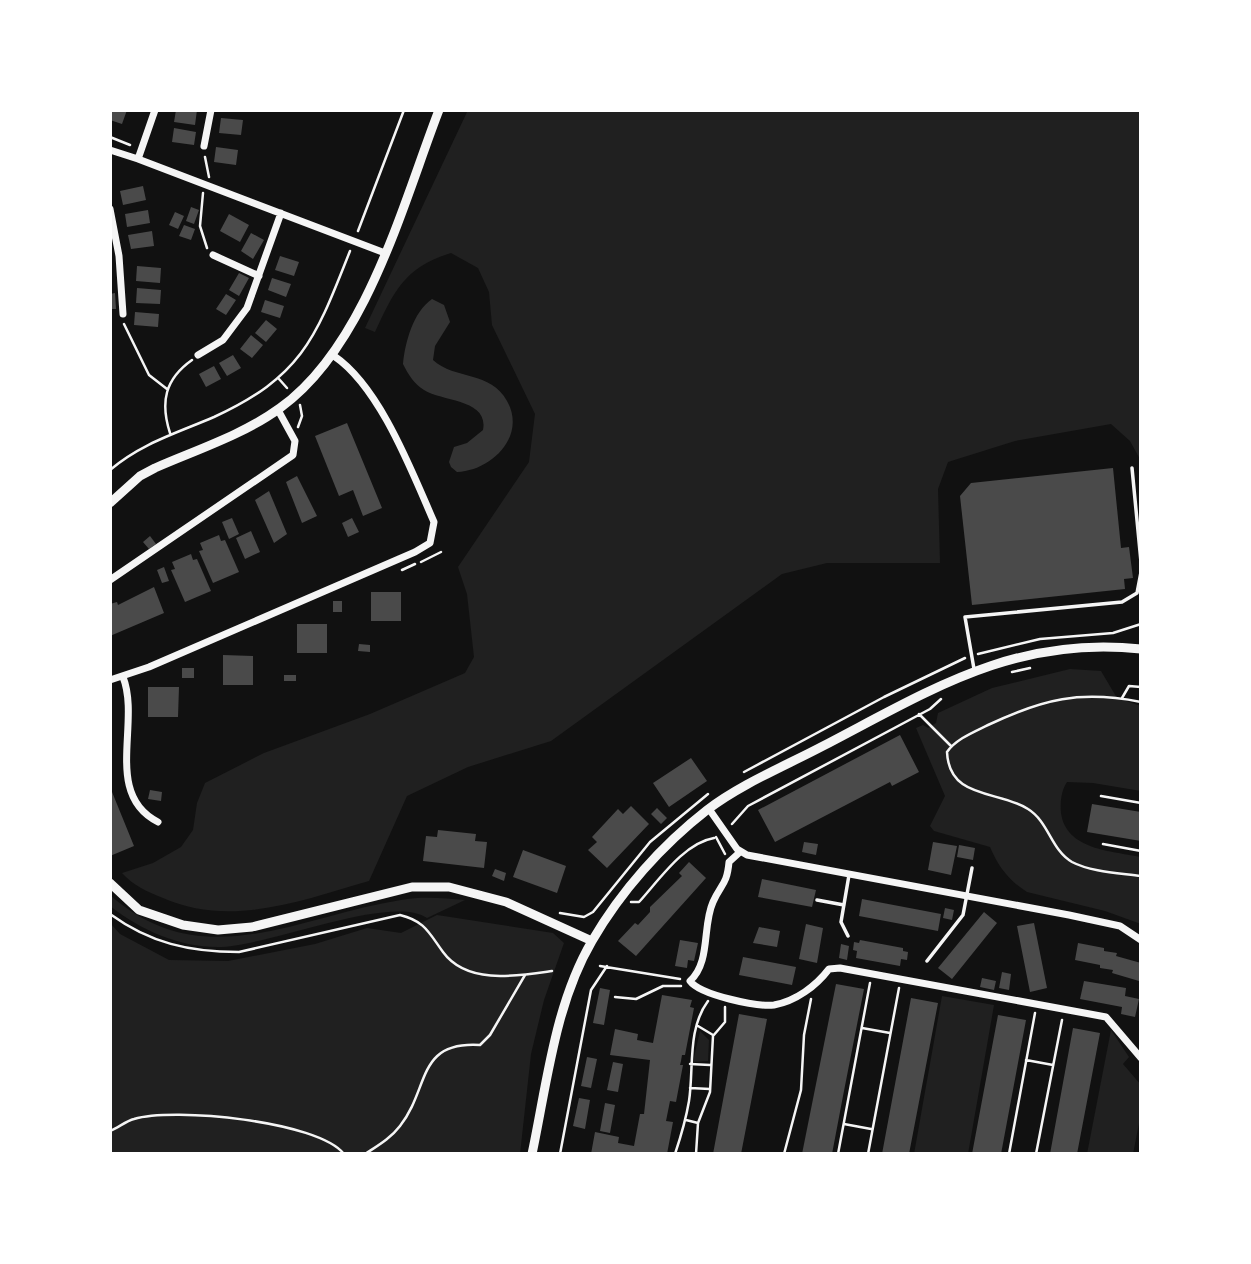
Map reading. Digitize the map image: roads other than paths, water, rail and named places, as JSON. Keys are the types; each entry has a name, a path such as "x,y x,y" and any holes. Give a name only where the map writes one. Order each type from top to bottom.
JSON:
{"street":[{"path":"138,159 155,110"},
{"path":"204,146 211,110"},
{"path":"110,503 155,468 278,410 311,383 334,356 385,253 439,110"},
{"path":"110,150 207,183 385,253"},
{"path":"111,213 122,314"},
{"path":"198,355 223,341 247,307 281,213"},
{"path":"214,255 258,276"},
{"path":"110,680 124,677 415,552 433,538 433,523 374,397 356,374 334,356"},
{"path":"110,580 293,455 296,441 278,410"},
{"path":"532,1154 560,1019 570,986 592,941 623,896 672,840 709,809 898,706 974,670 1005,660 1072,648 1112,646 1141,649"},
{"path":"124,677 127,696 128,784 144,815 158,822"},
{"path":"709,809 740,852 1120,926 1141,940"},
{"path":"740,852 729,862 725,886 713,902 700,966 690,981 701,992 775,1005 810,990 829,969 840,968 1106,1017 1141,1058"},
{"path":"110,883 139,910 183,925 218,930 252,928 412,887 449,887 506,902 592,941"}],"lane":[{"path":"1132,468 1141,562"},
{"path":"974,670 965,617 1122,602 1137,593 1141,572"},
{"path":"927,961 963,915 972,868"},
{"path":"848,936 841,922 849,874"},
{"path":"817,900 844,905"}]}
